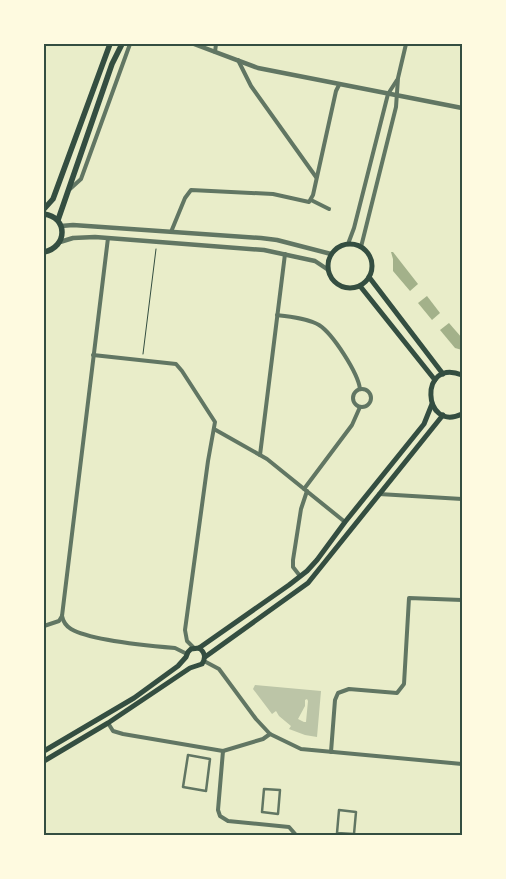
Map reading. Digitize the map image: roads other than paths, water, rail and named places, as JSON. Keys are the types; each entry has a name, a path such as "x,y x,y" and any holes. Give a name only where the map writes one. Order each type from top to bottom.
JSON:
{"main road":[{"path":"44,209 53,199 110,44"},
{"path":"59,223 67,193 112,64 122,44"},
{"path":"44,214 52,216 59,223 62,234 60,242 56,247 44,252"},
{"path":"348,244 361,247 370,257 372,264 369,278 360,286 343,288 330,277 327,264 331,254 341,245 348,244"},
{"path":"369,278 443,374"},
{"path":"360,286 435,380"},
{"path":"461,416 443,415 436,410 432,404 430,392 435,380 443,374 462,374"},
{"path":"44,752 134,698 178,666 187,656 189,650 197,648 300,576 317,560 424,424 432,404"},
{"path":"44,761 108,723 190,668 199,666 205,659 308,583 443,415"},
{"path":"197,648 204,654 205,659"},
{"path":"187,656 188,663 196,666"}],"street":[{"path":"67,193 81,179 130,44"},
{"path":"194,44 258,68 462,108"},
{"path":"214,52 216,44"},
{"path":"361,247 396,108 398,78 406,44"},
{"path":"238,60 251,86 316,177"},
{"path":"348,244 354,228 388,94 398,78"},
{"path":"311,200 339,85"},
{"path":"171,232 185,198 191,190 273,194 304,202 311,200 329,209"},
{"path":"59,223 277,240 331,254"},
{"path":"60,242 73,238 108,238 264,250 315,261 328,269"},
{"path":"108,238 62,616 63,621 71,629 90,635 175,648 187,656"},
{"path":"260,455 285,254"},
{"path":"277,316 307,321 320,326 329,334 354,369 359,380 360,389"},
{"path":"93,355 176,364 215,422 185,630 187,642 197,648"},
{"path":"360,389 369,392 371,398 367,406 360,407 356,405 353,399 354,393 360,389"},
{"path":"300,576 294,567 293,560 306,490 347,432 360,407"},
{"path":"214,429 260,455 283,471 345,522"},
{"path":"379,494 462,499"},
{"path":"331,752 335,700 338,693 348,689 397,693 404,684 409,598 462,600"},
{"path":"44,626 58,620 62,616"},
{"path":"205,659 218,669 256,719 270,734 301,749 462,764"},
{"path":"108,723 113,731 122,734 223,751 263,739 270,734"},
{"path":"223,751 218,810 220,816 228,821 289,827 296,835"},
{"path":"188,755 210,759 206,791 184,787 188,755"},
{"path":"264,789 280,790 278,814 262,812 264,789"},
{"path":"339,810 356,812 354,834 337,833 339,810"}]}
